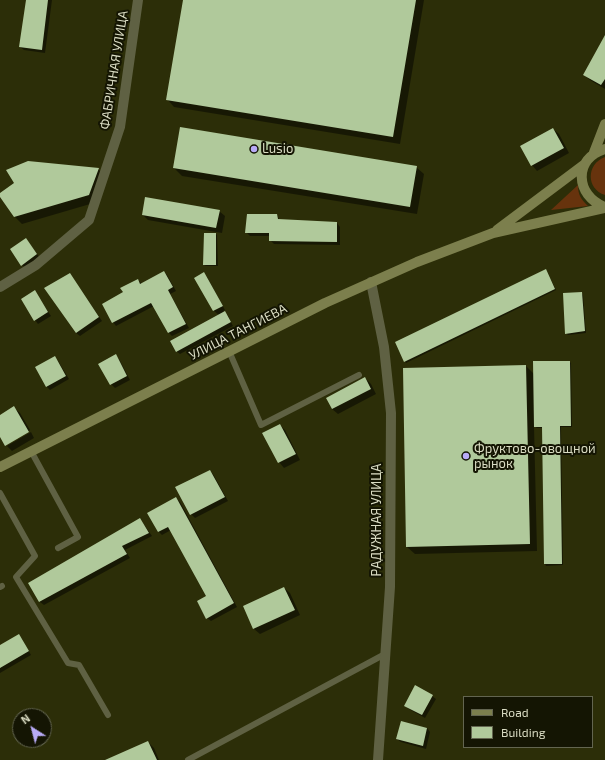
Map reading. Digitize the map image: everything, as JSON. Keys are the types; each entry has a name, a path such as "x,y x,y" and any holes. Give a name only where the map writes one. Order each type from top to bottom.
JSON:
{"main road":[{"path":"493,233 585,164 593,155 605,124"},
{"path":"593,155 605,149"},
{"path":"585,164 582,173 584,191 590,199 605,207"},
{"path":"493,233 605,207"},
{"name":"УЛИЦА ТАНГИЕВА","path":"0,467 325,303 417,262 493,233"}],"street":[{"name":"ФАБРИЧНАЯ УЛИЦА","path":"0,287 36,265 89,220 120,127 138,0"},
{"name":"РАДУЖНАЯ УЛИЦА","path":"371,282 384,346 391,413 390,587 378,760"}],"lane":[{"path":"229,351 261,425 359,375"},
{"path":"31,451 78,537 58,548"},
{"path":"0,494 35,556 16,577 68,663 79,665 108,715"},
{"path":"188,760 385,654"}],"shaded area":[{"path":"605,157 605,195 594,188 591,176 594,165"},
{"path":"578,185 580,197 588,206 551,210"}],"building":[{"path":"26,0 48,0 42,50 19,47"},
{"path":"183,0 416,0 393,137 166,100"},
{"path":"605,35 605,79 601,85 583,75"},
{"path":"180,127 417,166 410,207 173,168"},
{"path":"553,128 564,148 531,166 520,146"},
{"path":"28,161 99,168 89,195 14,217 0,197 0,193 14,183 6,170"},
{"path":"145,197 220,210 216,228 142,215"},
{"path":"247,214 277,214 278,219 337,222 337,242 269,241 269,233 245,233"},
{"path":"204,233 216,233 216,265 203,265"},
{"path":"26,238 37,254 21,266 10,249"},
{"path":"546,269 555,289 404,362 395,342"},
{"path":"164,271 173,287 168,290 186,324 168,333 151,303 112,323 102,304 123,292 120,288 138,279 140,284"},
{"path":"204,272 223,306 213,311 194,278"},
{"path":"70,273 99,317 76,333 44,288"},
{"path":"35,290 48,312 34,321 21,299"},
{"path":"582,292 585,331 565,334 563,293"},
{"path":"225,311 231,322 176,352 170,341"},
{"path":"116,354 127,376 110,385 98,364"},
{"path":"55,356 66,376 46,387 35,367"},
{"path":"533,361 570,361 571,426 560,426 562,564 544,564 542,427 534,427"},
{"name":"Фруктово-овощной рынок","path":"526,365 530,544 406,547 403,368"},
{"path":"365,377 371,389 332,409 326,398"},
{"path":"14,406 29,432 5,446 0,437 0,415"},
{"path":"280,424 296,454 278,463 262,433"},
{"path":"210,470 225,497 190,515 175,487"},
{"path":"176,497 234,603 206,619 197,601 206,596 168,527 158,532 147,513"},
{"path":"140,518 149,533 122,546 127,554 39,602 28,583"},
{"path":"284,587 295,610 253,629 243,606"},
{"path":"19,634 29,651 0,668 0,645"},
{"path":"415,685 433,695 422,715 404,706"},
{"path":"401,721 427,728 423,746 396,739"},
{"path":"148,741 157,760 105,760"}],"place":[{"name":"Lusio","path":"254,149"},
{"name":"Фруктово-овощной рынок","path":"466,456"}]}
